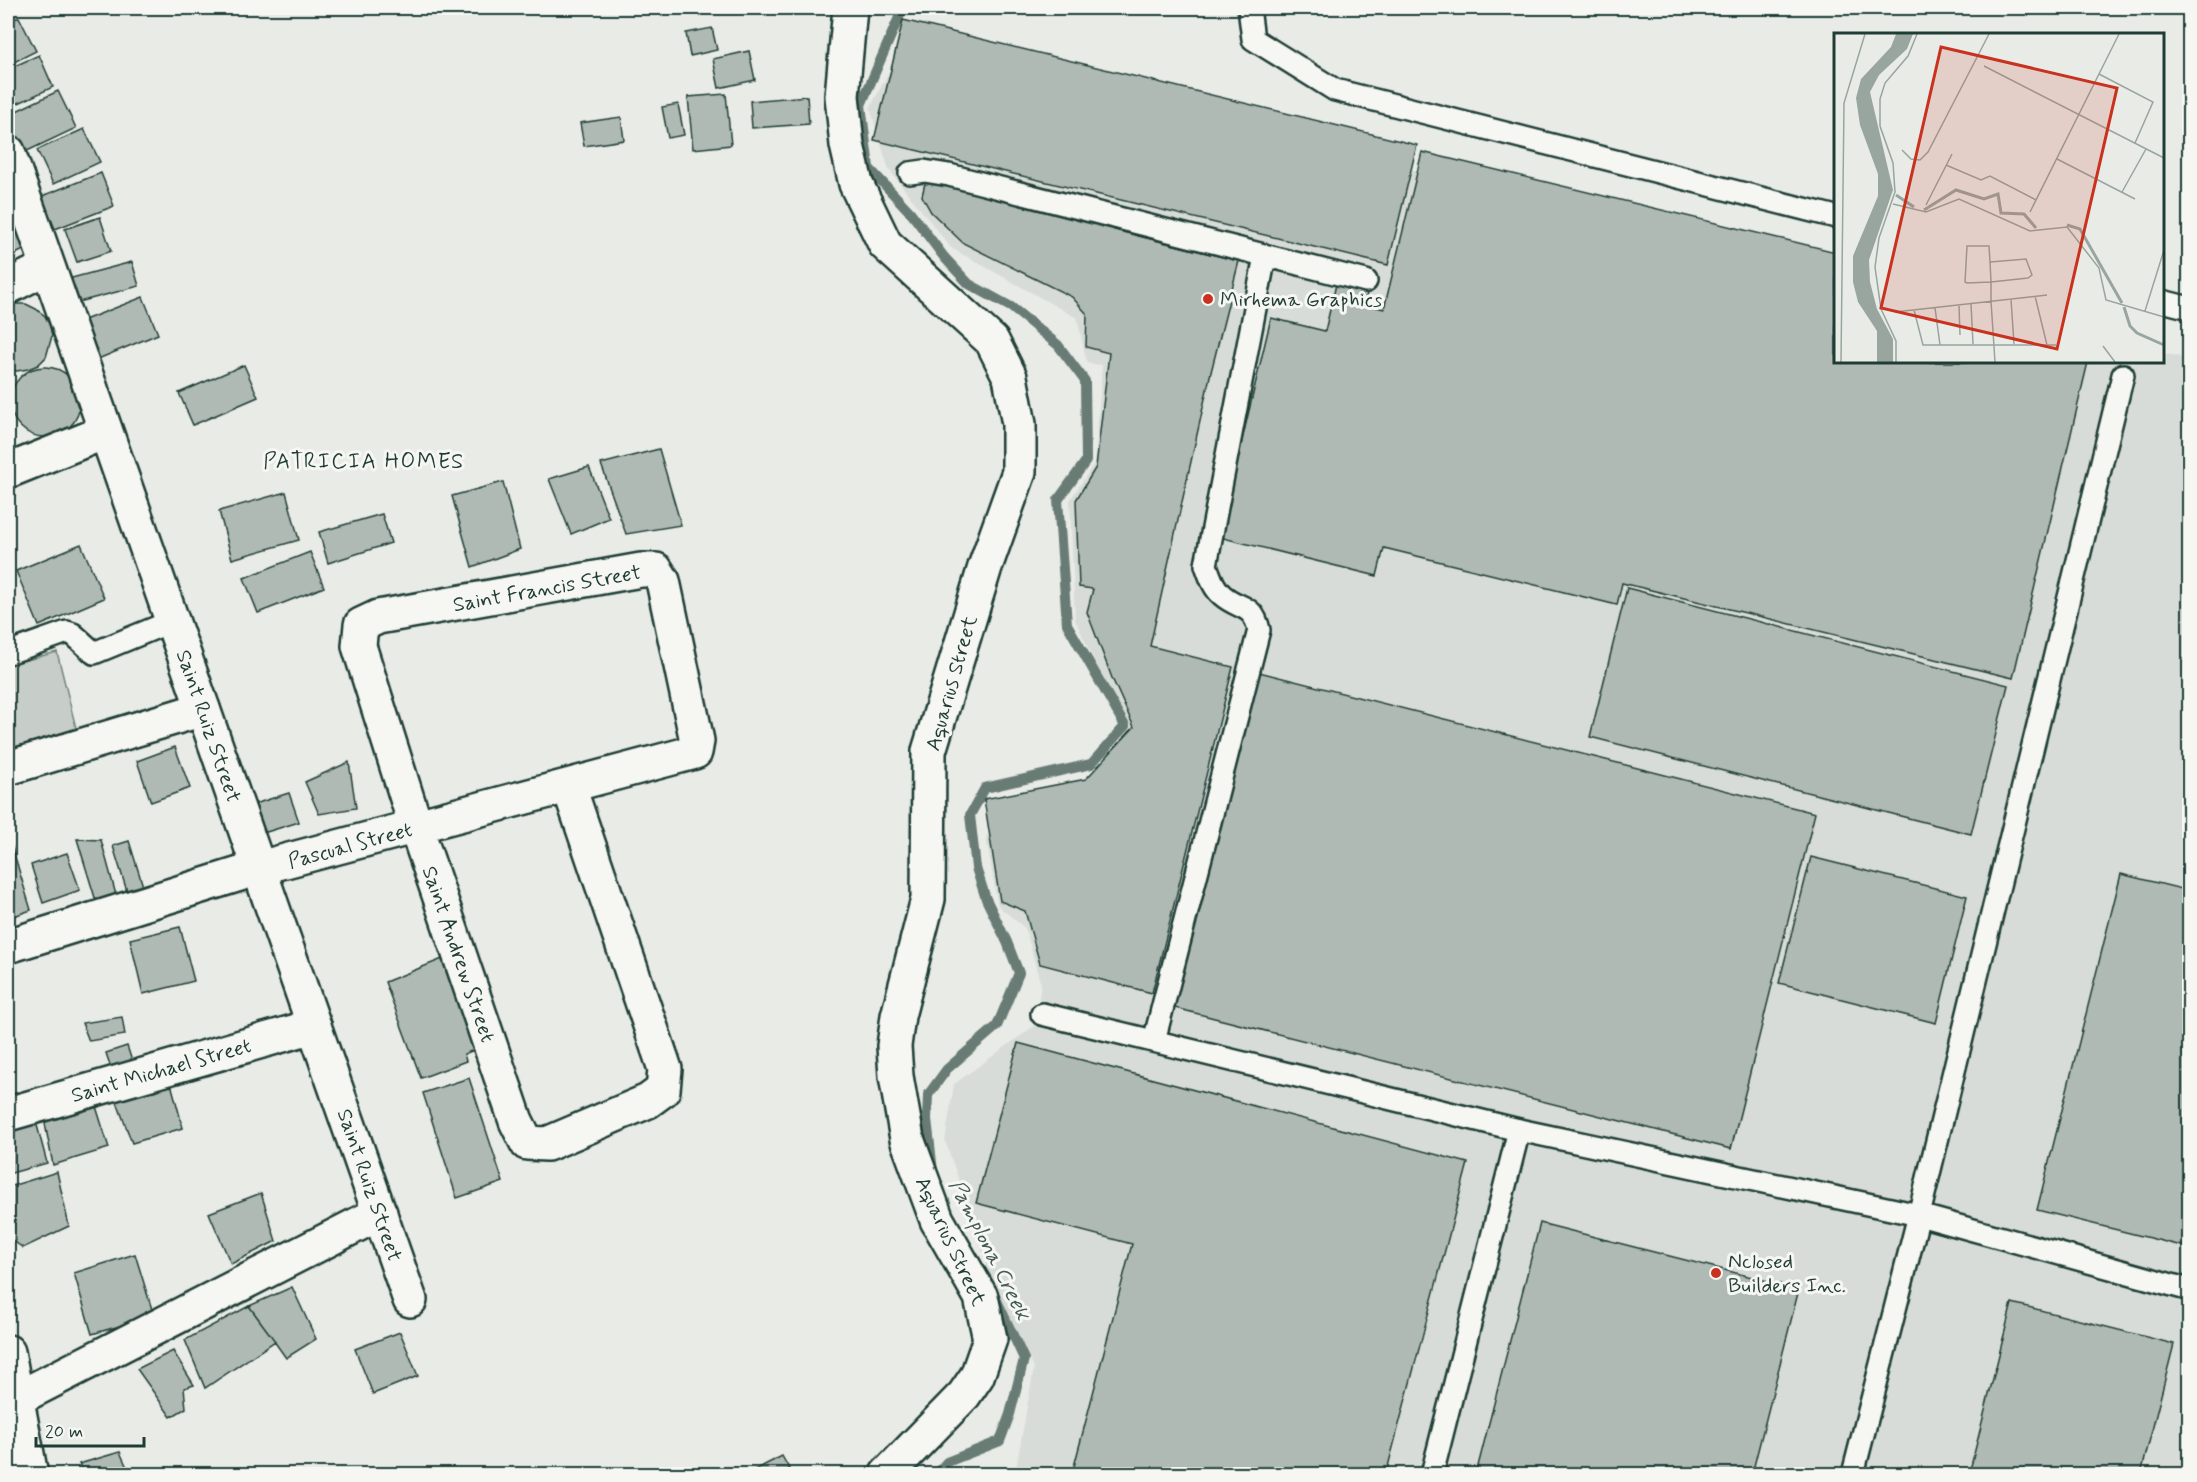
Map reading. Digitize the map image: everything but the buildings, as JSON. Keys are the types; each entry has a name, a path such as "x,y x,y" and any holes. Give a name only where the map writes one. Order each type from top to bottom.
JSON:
{"street":[{"name":"Aquarius Street","path":"850,8 842,96 847,145 856,184 885,244 992,341 1010,377 1019,424 1019,472 985,567 929,751 928,899 898,1016 894,1046 896,1076 907,1139 937,1220 981,1297 990,1339 977,1376 964,1395 887,1474"},
{"name":"Saint Ruiz Street","path":"8,152 410,1300"},
{"path":"8,287 48,267"},
{"path":"8,471 105,432"},
{"name":"Saint Francis Street","path":"361,625 378,616 641,570 656,570 663,581 697,741 695,752"},
{"name":"Saint Andrew Street","path":"361,625 359,646 416,827 516,1121 527,1143 547,1144 648,1101 663,1090 664,1069 569,787"},
{"path":"8,768 203,710"},
{"name":"Pascual Street","path":"8,946 259,868 695,752"},
{"name":"Saint Michael Street","path":"8,1114 314,1026"},
{"path":"18,1398 380,1213"},
{"path":"8,1352 30,1470"}],"lane":[{"path":"1249,8 1253,39 1335,90 1834,216"},
{"path":"910,173 924,171 949,175 1366,280"},
{"path":"1154,1041 1259,630 1257,620 1250,610 1223,596 1211,581 1206,565 1265,256"},
{"path":"2164,301 2190,308"},
{"path":"1853,1474 1919,1215 2123,375"},
{"path":"8,653 68,632 94,653 172,621"},
{"path":"1042,1014 1519,1130 1919,1215 2190,1290"},
{"path":"1432,1474 1519,1130"}],"shaded area":[{"path":"903,45 1834,273 1834,363 2164,363 2164,353 2189,359 2189,1474 1015,1474 1034,1368 992,1283 945,1141 954,1084 1034,1026 1041,985 1025,928 998,906 986,837 1020,807 1093,792 1134,745 1075,620 1070,500 1095,462 1102,365 1087,363 1077,318 951,248 889,170 870,108"},
{"path":"57,652 78,736 8,756 8,665"}],"waterway":[{"name":"Pamplona Creek","path":"903,8 861,105 869,168 911,213 944,257 969,284 1011,307 1058,345 1085,381 1086,461 1058,500 1067,624 1125,726 1091,764 985,788 970,815 976,868 986,899 1019,973 997,1026 947,1069 928,1095 927,1119 933,1171"},
{"name":"Pamplona Creek","path":"936,1474 947,1462 1000,1441 1010,1414 1024,1359 994,1294"}],"place":[{"name":"Mirhema Graphics","path":"1208,299"},
{"name":"Nclosed Builders Inc.","path":"1716,1273"}],"district":[{"name":"PATRICIA HOMES","path":"364,460"}]}
